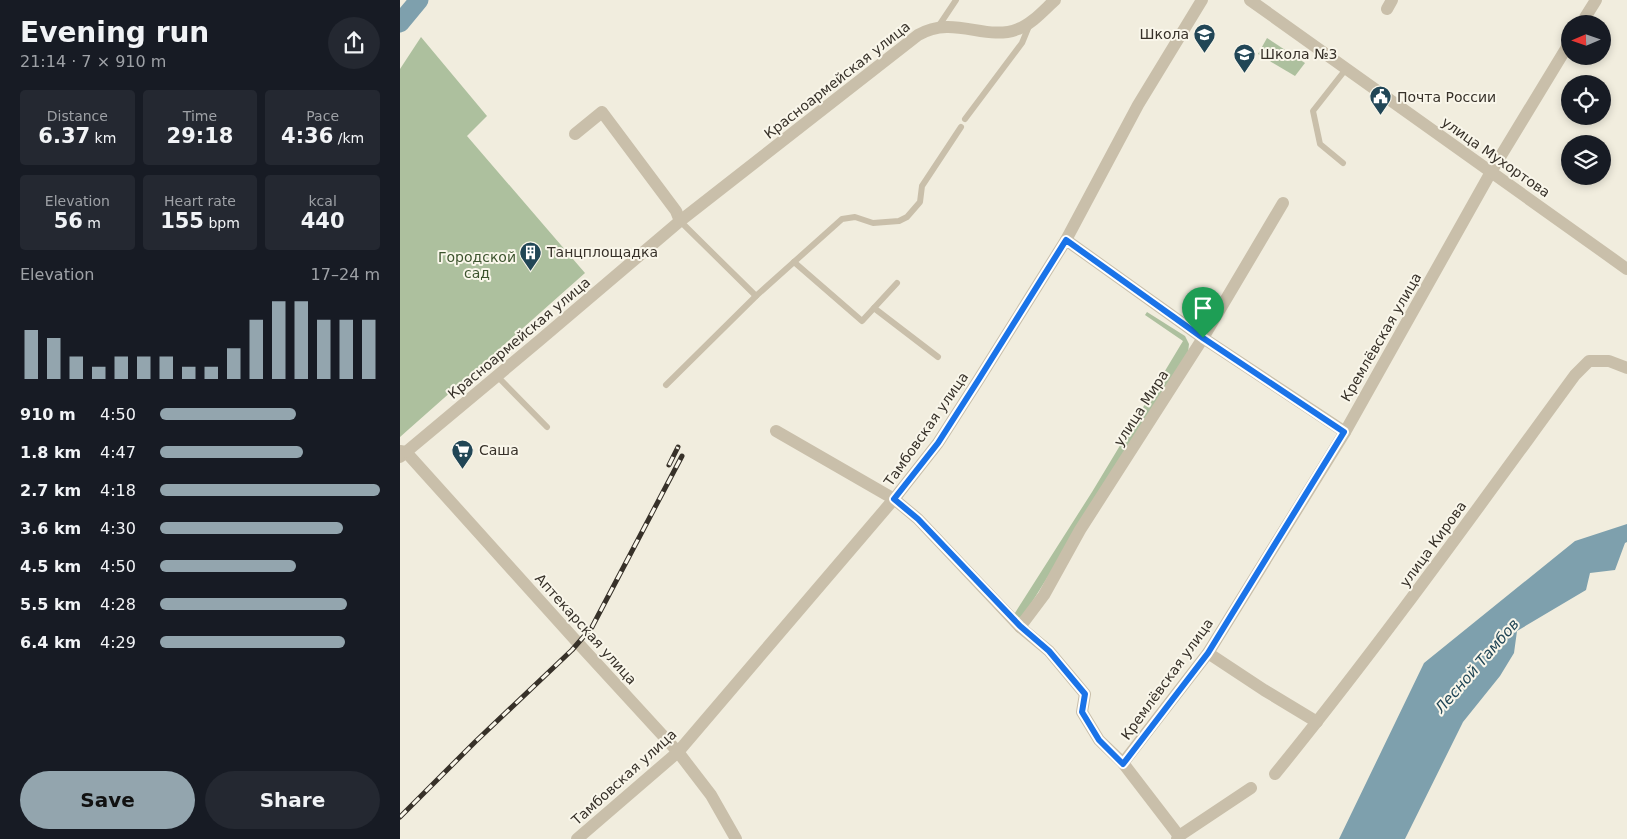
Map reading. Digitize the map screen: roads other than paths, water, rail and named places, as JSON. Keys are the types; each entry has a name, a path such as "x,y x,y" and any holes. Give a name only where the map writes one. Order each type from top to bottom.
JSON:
{"street":[{"name":"Красноармейская улица","path":"402,453 497,376 680,221 918,35 926,30 938,27 957,26 993,32 1006,32 1018,29 1030,22 1055,0"},
{"name":"Тамбовская улица","path":"577,839 678,752 894,499 943,435 1066,240 1138,105 1202,0"},
{"name":"улица Мухортова","path":"1250,0 1627,269"},
{"path":"1587,15 1596,0"},
{"name":"Кремлёвская улица","path":"1123,764 1208,653 1344,432 1491,172 1561,57"},
{"path":"575,134 602,112 676,212 680,221"},
{"name":"улица Мира","path":"1020,626 1044,595 1080,530 1203,338 1282,203"},
{"path":"1066,240 1203,338 1344,432"},
{"name":"улица Кирова","path":"1275,774 1412,599 1576,374 1589,361 1609,361 1627,368"},
{"path":"776,431 894,499 918,519 1020,626 1049,651 1085,694 1082,712 1099,740 1123,764 1178,838 1251,788"},
{"name":"Аптекарская улица","path":"402,453 678,752 711,795 736,839"},
{"path":"1208,653 1317,722"}],"lane":[{"path":"938,27 956,0"},
{"path":"965,119 1022,43 1030,22"},
{"path":"1343,163 1320,144 1313,111 1346,69"},
{"path":"666,385 756,296 842,219 855,217 873,223 899,221 907,217 920,202 922,186 961,126"},
{"path":"680,221 756,296"},
{"path":"794,262 862,321 897,283"},
{"path":"874,308 938,357"},
{"path":"497,376 548,427"}],"water":[{"name":"Лесной Тамбов","path":"1627,524 1627,542 1615,570 1590,573 1586,590 1517,631 1514,653 1500,676 1463,722 1405,839 1339,839 1424,663 1575,541"}],"waterway":[{"path":"400,23 419,0"}],"railway":[{"path":"669,465 678,447"},
{"path":"400,817 475,742 572,650 592,627 682,456"}],"place":[{"name":"Школа","path":"1205,53"},
{"name":"Школа №3","path":"1244,73"},
{"name":"Почта России","path":"1381,116"},
{"name":"Танцплощадка","path":"531,271"},
{"name":"Саша","path":"463,469"}],"park label":[{"name":"Городской сад","path":"477,266"}]}
